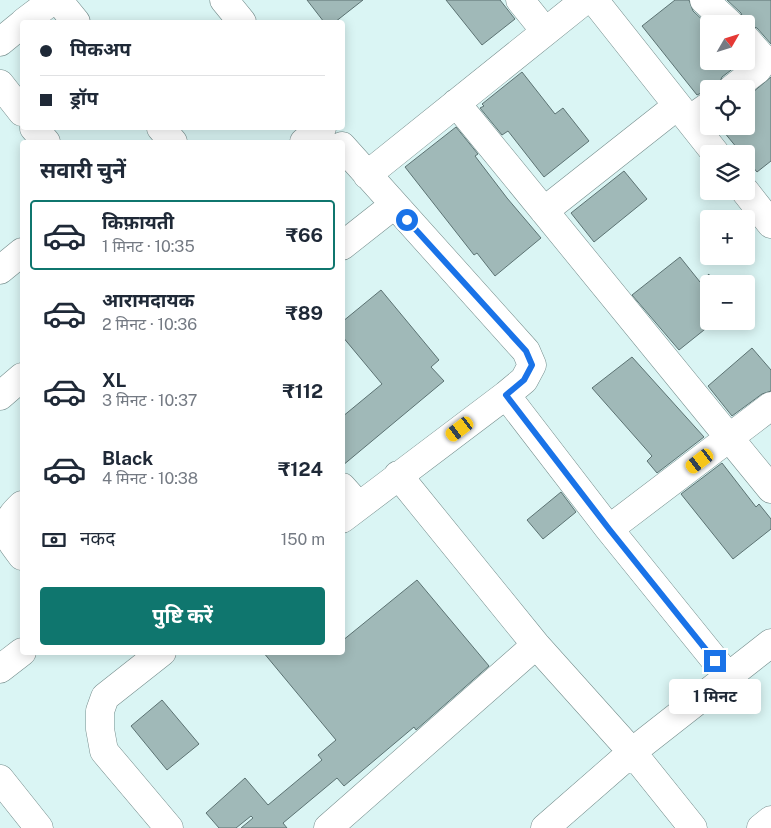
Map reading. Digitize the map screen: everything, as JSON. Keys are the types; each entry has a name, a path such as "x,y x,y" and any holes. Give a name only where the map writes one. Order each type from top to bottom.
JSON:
{"street":[{"path":"27,20 53,0"},
{"path":"58,0 74,20"},
{"path":"224,0 240,20"},
{"path":"520,0 545,31"},
{"path":"367,175 584,0"},
{"path":"594,0 692,110 711,145"},
{"path":"704,0 720,15"},
{"path":"0,42 20,25"},
{"path":"744,80 757,70 762,63 760,54 755,49"},
{"path":"0,84 20,109"},
{"path":"456,103 771,489"},
{"path":"544,211 692,110"},
{"path":"36,130 44,140"},
{"path":"307,140 319,130"},
{"path":"328,130 337,140"},
{"path":"345,149 526,351 532,365 524,380 506,395 398,475 348,504"},
{"path":"752,200 771,224"},
{"path":"345,244 394,205"},
{"path":"0,270 20,254"},
{"path":"0,396 20,380"},
{"path":"506,395 609,529 727,675"},
{"path":"609,529 771,406"},
{"path":"398,475 536,645 632,752 693,828"},
{"path":"20,507 10,515 5,526 6,536 20,554"},
{"path":"545,828 632,752 727,675 771,643"},
{"path":"328,828 536,645"},
{"path":"0,669 20,654"},
{"path":"158,655 106,697 100,711 100,729 104,750 169,828"},
{"path":"0,779 40,828"},
{"path":"761,828 771,820"}],"building":[{"path":"307,0 363,0 338,20 322,20"},
{"path":"446,0 500,0 515,19 482,45"},
{"path":"675,0 689,0 693,11 700,18 700,70 731,70 721,80 700,80 700,94 697,95 642,26"},
{"path":"727,0 771,0 771,44 755,27 755,15 742,15"},
{"path":"522,72 555,114 563,108 589,141 544,177 508,131 502,135 480,108 484,106 482,104"},
{"path":"771,77 771,161 757,172 755,170 755,145 735,145 726,135 755,135 755,90"},
{"path":"456,127 478,154 475,156 507,198 541,238 495,276 477,253 474,255 405,167"},
{"path":"624,171 647,199 594,242 571,213"},
{"path":"680,257 700,282 700,330 704,330 679,350 632,295"},
{"path":"381,290 439,360 431,367 444,381 345,464 345,415 382,384 345,340 345,320"},
{"path":"752,348 771,370 771,391 762,394 732,416 708,386"},
{"path":"632,357 704,437 657,473 647,461 652,456 592,388"},
{"path":"722,463 756,507 759,504 771,519 771,529 733,559 681,494"},
{"path":"561,492 576,512 543,539 527,520"},
{"path":"417,580 489,666 416,730 414,727 344,786 337,778 283,823 287,828 241,828 253,818 251,816 236,828 219,828 206,813 245,778 268,805 322,760 318,755 336,740 265,655 345,655 345,639"},
{"path":"162,700 199,744 167,770 131,726"}],"route":[{"path":"407,220 526,351 532,365 524,380 506,395 609,529 715,661"}]}
